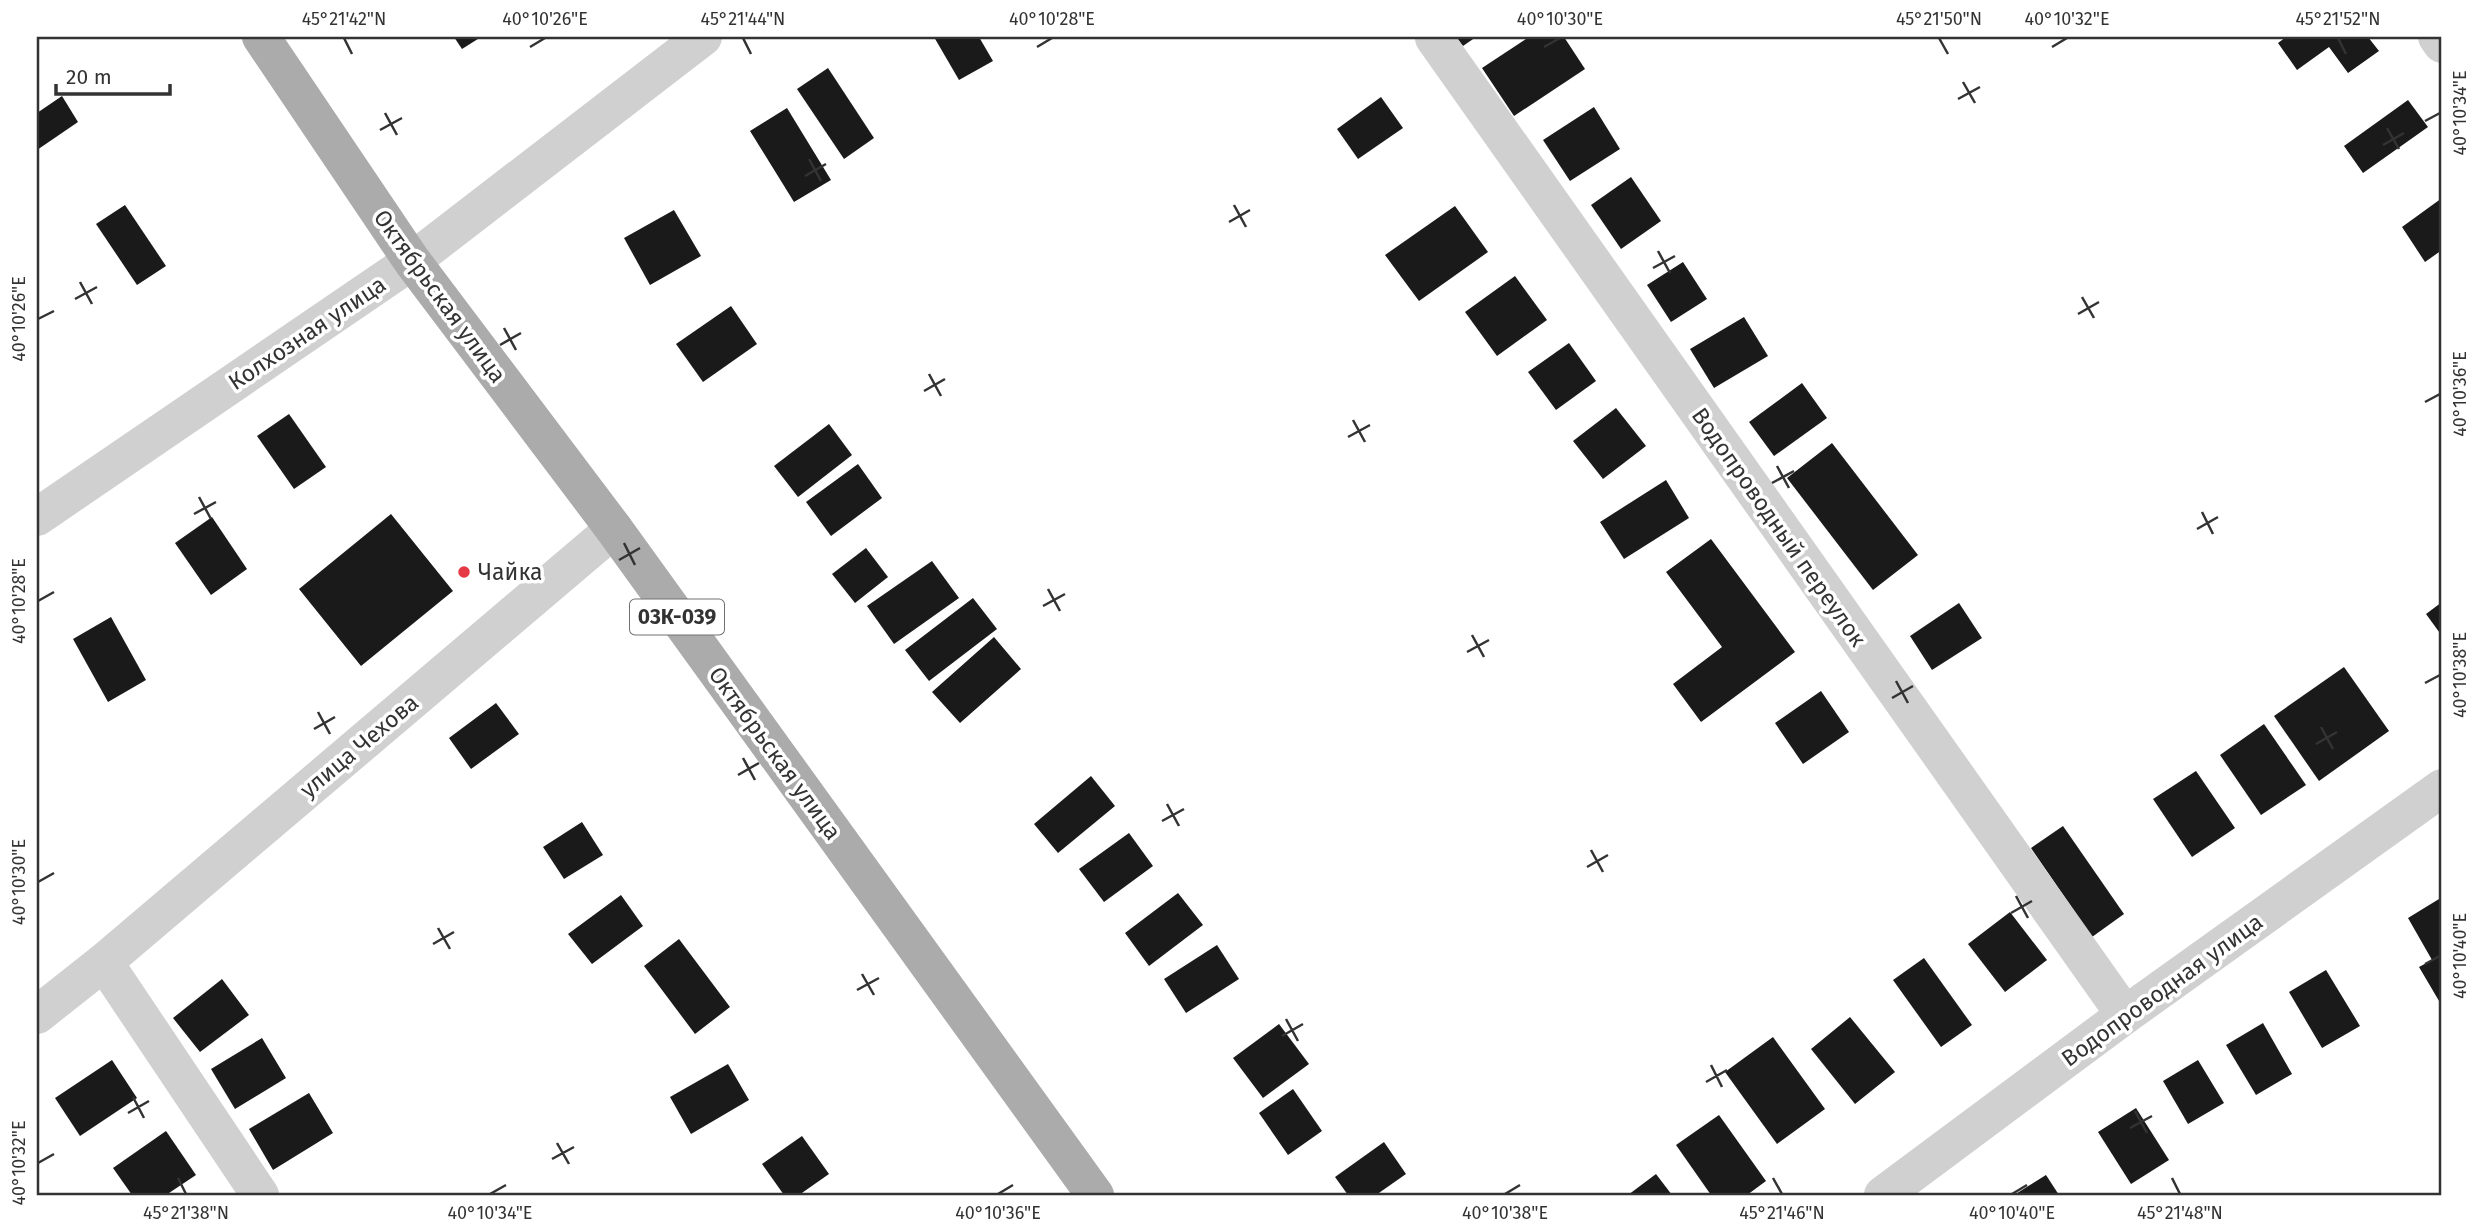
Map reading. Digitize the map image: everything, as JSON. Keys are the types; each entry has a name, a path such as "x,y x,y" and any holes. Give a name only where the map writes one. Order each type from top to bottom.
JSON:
{"main road":[{"name":"Октябрьская улица","path":"261,37 412,261 614,529 1095,1195"}],"street":[{"name":"Колхозная улица","path":"37,517 412,261 703,37"},
{"path":"2437,37 2442,44"},
{"name":"Водопроводный переулок","path":"1434,38 2124,1015"},
{"name":"улица Чехова","path":"37,1015 104,962 614,529"},
{"name":"Водопроводная улица","path":"1883,1195 2124,1015 2442,788"},
{"path":"104,962 260,1195"}],"building":[{"path":"454,37 481,37 462,49"},
{"path":"934,37 979,37 993,61 959,80"},
{"path":"1456,37 1476,37 1463,46"},
{"path":"1529,37 1564,37 1585,69 1514,116 1482,68"},
{"path":"2286,37 2368,37 2379,51 2348,73 2329,47 2297,70 2278,43"},
{"path":"828,68 874,138 844,159 797,89"},
{"path":"62,96 78,122 37,150 37,113"},
{"path":"1381,97 1403,128 1358,159 1337,129"},
{"path":"2408,100 2428,127 2363,173 2344,146"},
{"path":"1594,107 1620,149 1570,181 1543,140"},
{"path":"787,108 831,180 794,202 750,131"},
{"path":"1631,177 1661,221 1621,249 1591,205"},
{"path":"2442,198 2442,250 2425,262 2402,227"},
{"path":"125,205 166,266 137,285 96,224"},
{"path":"1455,206 1488,252 1419,301 1385,255"},
{"path":"674,210 701,256 650,285 624,238"},
{"path":"1683,262 1707,299 1671,322 1647,285"},
{"path":"1515,276 1547,320 1497,356 1465,312"},
{"path":"731,306 757,344 703,382 676,344"},
{"path":"1744,317 1768,356 1714,388 1690,349"},
{"path":"1569,343 1596,381 1556,410 1528,372"},
{"path":"1802,383 1827,418 1774,456 1749,422"},
{"path":"1616,408 1646,446 1603,479 1573,441"},
{"path":"289,414 326,467 294,489 257,436"},
{"path":"829,424 852,455 798,497 774,466"},
{"path":"1832,443 1918,555 1873,590 1787,478"},
{"path":"858,464 882,498 831,536 806,502"},
{"path":"1666,480 1689,518 1624,559 1600,522"},
{"path":"391,514 453,591 361,666 299,589"},
{"path":"212,517 247,569 211,595 175,543"},
{"path":"1711,539 1795,652 1701,722 1673,684 1722,647 1666,572"},
{"path":"866,548 888,577 855,603 832,574"},
{"path":"932,561 959,598 894,644 867,606"},
{"path":"973,598 997,629 929,681 905,650"},
{"path":"2442,602 2442,636 2426,614"},
{"path":"1959,603 1982,638 1932,670 1910,636"},
{"path":"111,617 146,680 108,702 73,639"},
{"path":"994,637 1021,669 960,723 932,692"},
{"path":"2344,667 2389,731 2319,781 2274,716"},
{"path":"1821,691 1849,732 1803,764 1775,723"},
{"path":"496,703 519,734 471,769 449,738"},
{"path":"2264,724 2306,785 2261,815 2220,755"},
{"path":"2196,771 2235,828 2192,857 2153,799"},
{"path":"1091,776 1115,806 1058,853 1034,824"},
{"path":"582,822 603,855 564,879 543,847"},
{"path":"2063,826 2124,914 2092,937 2031,848"},
{"path":"1129,833 1153,866 1104,902 1079,869"},
{"path":"1178,893 1203,925 1149,966 1125,933"},
{"path":"621,895 643,926 592,964 568,934"},
{"path":"2439,899 2442,906 2442,1006 2419,967 2432,960 2408,918"},
{"path":"2010,912 2047,960 2005,992 1968,944"},
{"path":"679,939 730,1007 695,1034 644,966"},
{"path":"1217,945 1239,979 1186,1013 1164,979"},
{"path":"1924,958 1972,1025 1941,1047 1893,980"},
{"path":"2326,970 2360,1026 2322,1048 2289,992"},
{"path":"222,979 249,1015 200,1052 173,1018"},
{"path":"1850,1017 1895,1072 1855,1104 1811,1049"},
{"path":"2263,1023 2292,1074 2256,1095 2226,1045"},
{"path":"1279,1024 1309,1064 1263,1098 1233,1058"},
{"path":"1773,1037 1825,1109 1777,1144 1725,1072"},
{"path":"262,1038 286,1078 235,1109 211,1069"},
{"path":"112,1060 137,1098 80,1136 55,1098"},
{"path":"2198,1060 2224,1103 2188,1124 2163,1081"},
{"path":"728,1064 749,1100 691,1134 670,1097"},
{"path":"1293,1089 1322,1131 1288,1155 1259,1113"},
{"path":"309,1093 333,1133 273,1170 249,1129"},
{"path":"2136,1108 2169,1160 2131,1184 2098,1132"},
{"path":"1719,1115 1766,1181 1747,1195 1711,1195 1676,1145"},
{"path":"166,1131 196,1175 166,1195 132,1195 113,1168"},
{"path":"802,1136 829,1174 799,1195 784,1195 762,1164"},
{"path":"1384,1142 1406,1174 1376,1195 1348,1195 1335,1177"},
{"path":"1656,1174 1672,1195 1628,1195"},
{"path":"2046,1175 2059,1195 2014,1195"}],"place":[{"name":"Чайка","path":"464,572"}]}
